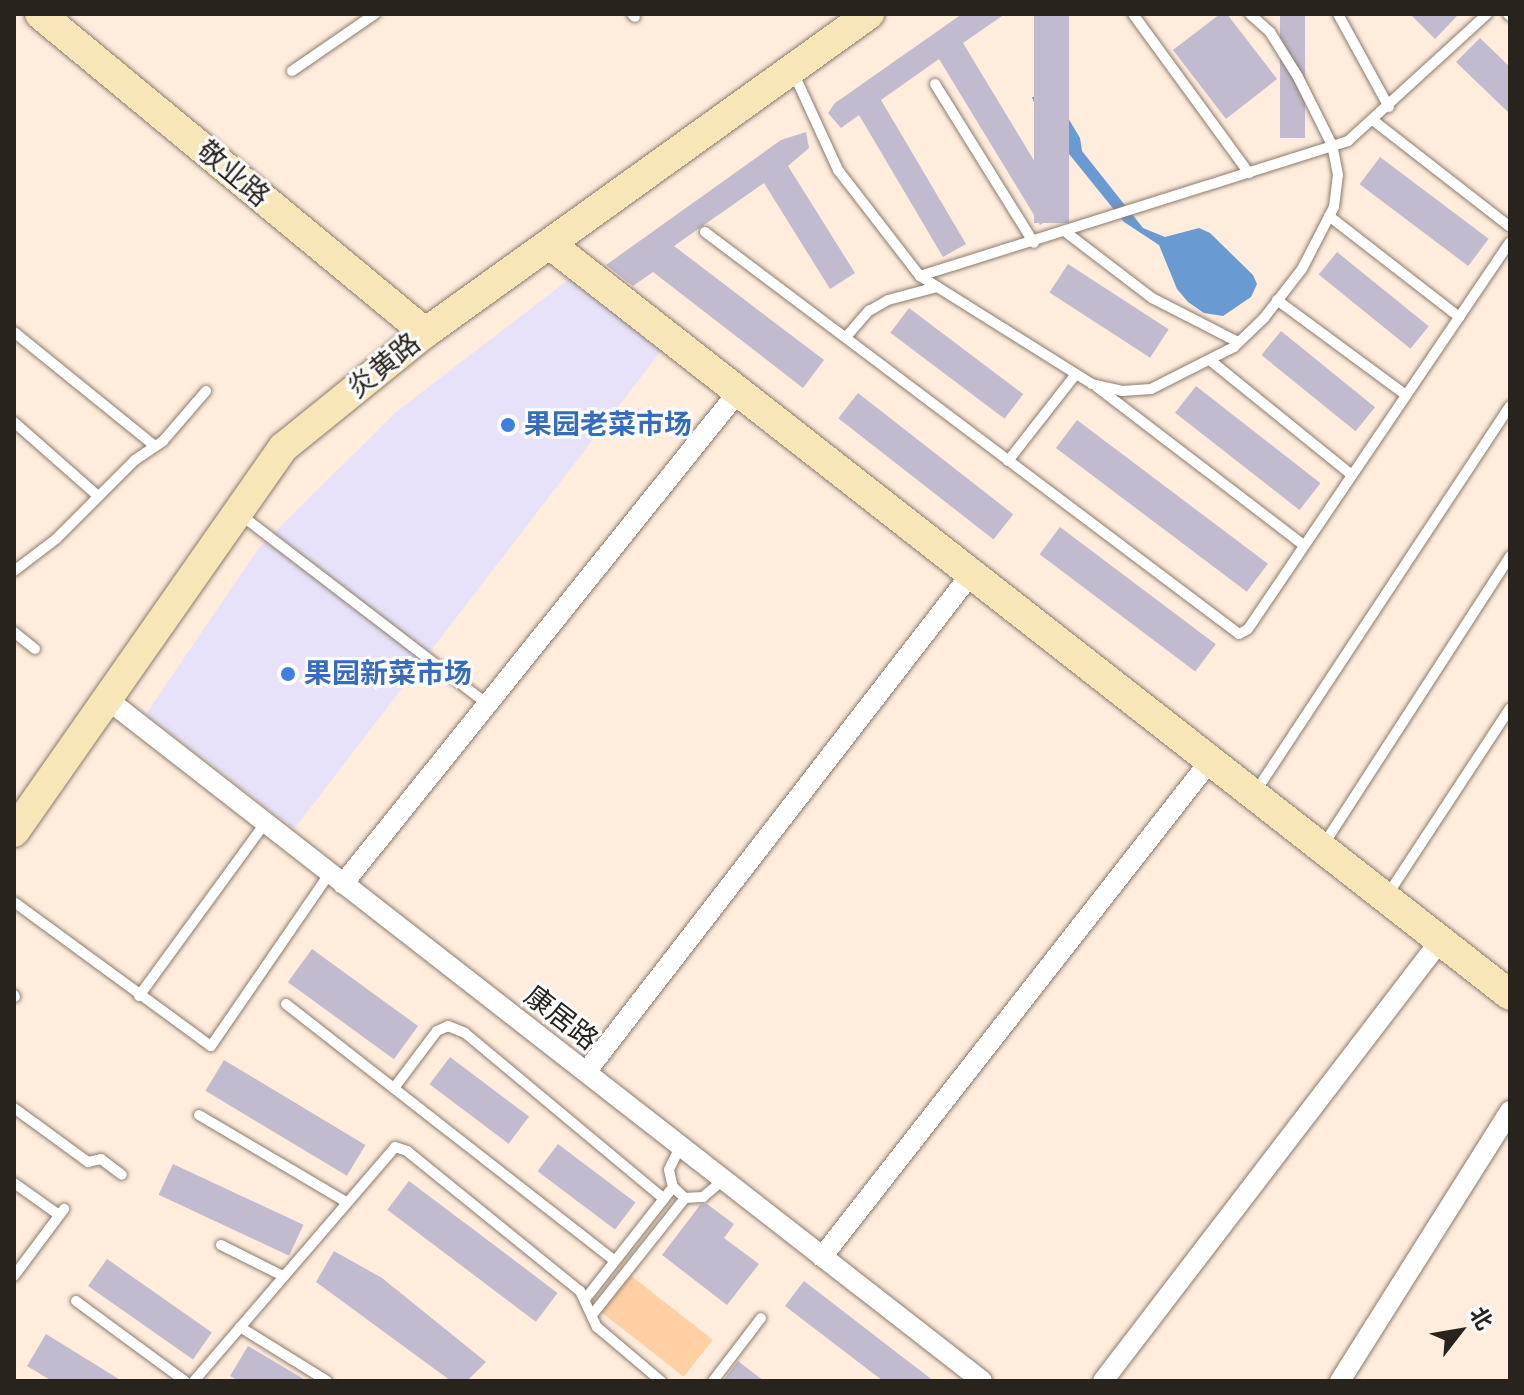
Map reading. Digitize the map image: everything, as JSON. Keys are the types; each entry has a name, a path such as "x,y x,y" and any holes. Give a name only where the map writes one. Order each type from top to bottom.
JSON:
{"street":[{"name":"敬业路","path":"40,14 425,333"},
{"name":"炎黄路","path":"14,832 284,447 425,333 869,14"},
{"path":"551,245 1510,995"},
{"path":"337,878 487,704 738,392"},
{"path":"586,1072 971,574"},
{"name":"康居路","path":"107,699 982,1381"},
{"path":"822,1257 1210,761"},
{"path":"1103,1381 1440,941"},
{"path":"1340,1381 1510,1111"}],"lane":[{"path":"292,71 375,14"},
{"path":"1133,14 1249,173"},
{"path":"1338,14 1389,107"},
{"path":"920,276 1136,212 1358,136 1487,14"},
{"path":"1092,384 1122,391 1151,389 1211,361 1238,342 1302,269 1329,216 1338,175 1332,145 1298,77 1270,32 1253,15"},
{"path":"792,70 838,170 920,276 1092,384 1304,545"},
{"path":"935,84 1034,243"},
{"path":"1374,121 1510,227"},
{"path":"1329,216 1459,317"},
{"path":"705,232 1231,632 1248,629 1510,242"},
{"path":"1067,233 1152,298 1238,342"},
{"path":"846,337 869,311 888,300 937,287"},
{"path":"1277,300 1406,395"},
{"path":"14,332 155,446"},
{"path":"1211,361 1352,475"},
{"path":"1008,461 1076,374"},
{"path":"14,571 56,539 98,496 155,446 206,391"},
{"path":"1253,795 1510,406"},
{"path":"14,422 98,496"},
{"path":"237,513 487,704"},
{"path":"1322,848 1510,556"},
{"path":"14,632 35,649"},
{"path":"1385,898 1510,708"},
{"path":"139,996 265,823"},
{"path":"14,902 211,1046 337,878"},
{"path":"286,1004 615,1261"},
{"path":"394,1088 437,1031 448,1026 457,1030 664,1199"},
{"path":"14,1108 88,1162 101,1159 122,1175"},
{"path":"199,1115 346,1202"},
{"path":"194,1381 395,1147 407,1151 586,1298 592,1315 623,1353 661,1381"},
{"path":"680,1147 669,1170 673,1187 685,1198 703,1197 723,1180"},
{"path":"14,1183 62,1212 19,1260 14,1276"},
{"path":"586,1298 673,1187"},
{"path":"592,1315 685,1198"},
{"path":"221,1245 283,1276"},
{"path":"76,1301 185,1381"},
{"path":"713,1381 761,1318"},
{"path":"240,1327 327,1381"}],"shaded area":[{"path":"577,273 667,343 294,829 146,714 258,549 396,412"},
{"path":"630,1275 713,1340 684,1377 601,1312"}],"water":[{"path":"1055,96 1080,138 1082,151 1143,228 1165,237 1199,228 1210,233 1253,275 1257,284 1251,297 1223,316 1204,313 1188,302 1177,289 1159,245 1124,222 1040,118 1032,97"}],"building":[{"path":"962,14 1005,14 963,43 1064,210 1040,225 939,59 881,100 966,244 943,257 859,115 841,128 828,113 835,103"},
{"path":"1034,14 1069,14 1069,223 1034,223"},
{"path":"1220,14 1227,14 1277,79 1226,119 1173,50"},
{"path":"1280,14 1305,14 1305,138 1280,138"},
{"path":"1410,14 1459,14 1435,39"},
{"path":"1480,38 1510,67 1510,114 1456,62"},
{"path":"806,132 809,148 788,166 855,273 830,289 764,183 674,246 824,360 803,388 653,272 633,286 606,265 781,140"},
{"path":"1380,157 1489,239 1468,266 1360,184"},
{"path":"1337,252 1429,326 1410,349 1319,275"},
{"path":"1068,264 1169,329 1150,358 1049,293"},
{"path":"909,308 1023,394 1005,419 890,333"},
{"path":"1281,331 1375,407 1356,431 1261,355"},
{"path":"1196,386 1321,483 1300,510 1175,413"},
{"path":"858,393 1013,514 994,540 838,418"},
{"path":"1077,420 1268,564 1247,592 1056,448"},
{"path":"1060,527 1216,644 1195,672 1040,554"},
{"path":"312,949 418,1026 394,1059 288,982"},
{"path":"450,1057 529,1117 509,1144 430,1084"},
{"path":"224,1060 365,1145 347,1176 205,1091"},
{"path":"558,1144 635,1202 615,1230 538,1171"},
{"path":"173,1164 304,1225 289,1256 159,1195"},
{"path":"409,1181 558,1293 536,1322 387,1210"},
{"path":"707,1204 734,1224 724,1238 759,1264 727,1305 662,1255 700,1205"},
{"path":"334,1251 382,1278 486,1362 467,1381 451,1381 316,1282"},
{"path":"107,1259 212,1332 193,1359 88,1286"},
{"path":"804,1281 934,1381 883,1381 785,1306"},
{"path":"46,1334 122,1381 52,1381 27,1366"},
{"path":"248,1346 307,1381 239,1381 230,1376"},
{"path":"738,1361 764,1381 723,1381"}],"place":[{"name":"果园老菜市场","path":"508,425"},
{"name":"果园新菜市场","path":"288,674"}]}
